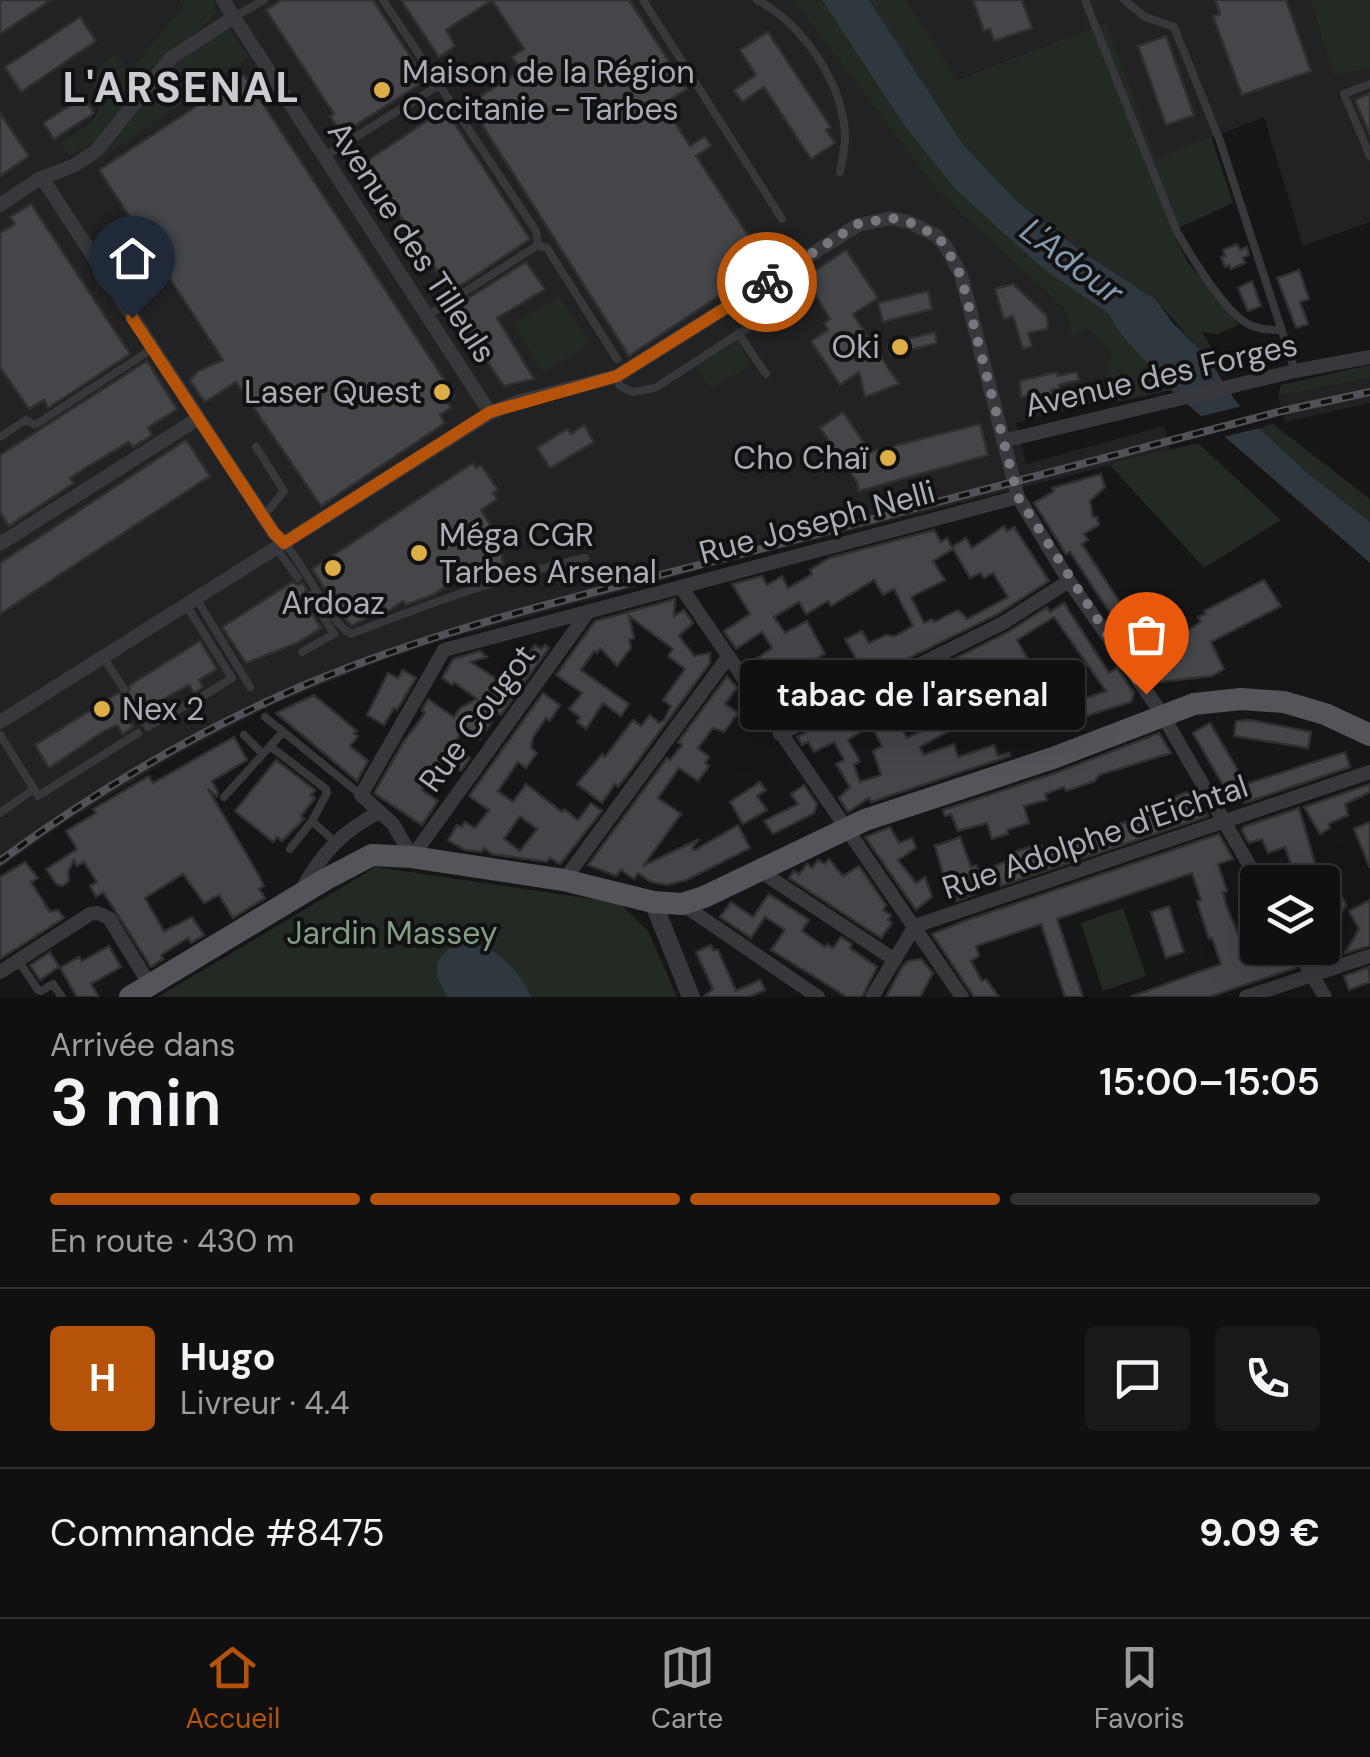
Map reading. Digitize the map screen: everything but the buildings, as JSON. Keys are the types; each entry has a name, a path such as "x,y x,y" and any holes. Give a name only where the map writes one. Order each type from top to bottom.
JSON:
{"main road":[{"path":"140,991 355,862 372,856 412,857 564,880 653,902 682,904 704,898 848,828 1053,758 1194,704 1284,702 1368,732"}],"street":[{"name":"Avenue des Tilleuls","path":"222,0 490,412"},
{"path":"0,205 40,179 75,166 96,151 171,58 234,17"},
{"path":"40,179 280,545"},
{"name":"Avenue des Forges","path":"0,722 490,412 617,376 858,224 874,219 909,222 937,236 961,276 1003,441 1295,371 1370,357"},
{"path":"1,541 199,418"},
{"path":"1003,441 1018,497 1070,581 1162,714 1249,865"},
{"name":"Rue Joseph Nelli","path":"361,795 444,650 1018,497"},
{"path":"780,734 1003,622 1070,581"},
{"path":"681,587 962,997"},
{"name":"Rue Cougot","path":"412,857 588,612"},
{"path":"564,880 728,656"},
{"name":"Rue Adolphe d'Eichtal","path":"872,997 915,926 1370,772"},
{"path":"361,795 393,824 412,857"},
{"path":"296,898 334,841 355,824 380,812"},
{"path":"760,871 895,960"},
{"path":"653,902 692,997"},
{"path":"682,904 818,997"},
{"path":"0,972 90,914 98,913 109,918 140,991"},
{"path":"1246,997 1370,956"},
{"path":"1306,965 1325,997"}],"lane":[{"path":"234,17 264,0"},
{"path":"382,0 540,238 538,245 427,316"},
{"path":"643,0 782,218"},
{"path":"756,0 798,31 833,89 845,139 840,172"},
{"path":"1085,0 1176,232 1194,262 1241,320 1260,330 1280,330"},
{"path":"1124,0 1145,17 1174,27 1220,141 1295,371"},
{"path":"1370,84 1344,94 1370,156"},
{"path":"324,157 438,86"},
{"path":"538,245 548,248 617,359"},
{"path":"617,376 620,386 633,392 655,388 780,307 765,284"},
{"path":"738,333 766,374"},
{"path":"0,436 26,420 35,425 152,349"},
{"path":"256,447 284,491 263,517"},
{"path":"280,545 299,558 338,623 350,634 453,594 585,558"},
{"path":"280,545 298,578"},
{"path":"302,652 334,634 310,595"},
{"path":"191,601 250,687"},
{"path":"191,601 232,678 203,696"},
{"path":"103,657 124,690"},
{"path":"139,713 148,727 192,702"},
{"path":"264,717 361,795"},
{"path":"0,735 38,796 138,733"},
{"path":"224,797 282,733"},
{"path":"244,735 263,754"},
{"path":"270,746 327,793 290,850"},
{"path":"320,784 331,771"},
{"path":"0,812 34,789"},
{"path":"312,821 334,841"},
{"path":"18,960 38,990 41,992 52,984 62,997"}],"shaded area":[{"path":"0,0 179,0 183,6 131,71 101,101 91,120 61,142 69,156 176,47 217,15 214,0 793,0 940,194 1066,310 1072,336 1088,327 1111,356 1105,376 1111,393 1104,401 1016,423 1026,464 1164,426 1170,450 717,565 438,641 370,665 272,705 178,754 66,822 0,868","holes":["227,26 248,58 97,162 93,160"]},
{"path":"906,0 1311,0 1333,76 1370,68 1370,222 1303,246 1264,117 1156,160 1106,22 956,80"},
{"path":"1370,378 1370,403 1285,422 1278,396"}],"green space":[{"path":"179,0 214,0 217,14 153,70 96,141 69,156 61,142 89,122 98,110 91,77 113,54 131,70 183,6"},
{"path":"793,0 822,0 903,124 955,189 1042,268 1109,314 1119,332 1171,390 1104,401 1111,393 1105,376 1111,355 1088,328 1072,337 1066,310 940,194"},
{"path":"869,0 906,0 957,80 1106,22 1156,159 1211,136 1233,203 1172,231 1187,261 1239,325 1217,334 1202,332 1227,375 1222,376 1156,300 1084,253 1019,203 962,145"},
{"path":"1311,0 1370,0 1370,68 1333,76"},
{"path":"227,26 249,58 96,163 92,159 179,59"},
{"path":"559,296 590,344 543,373 513,324"},
{"path":"735,338 751,364 711,389 695,365"},
{"path":"1370,365 1370,378 1278,396 1281,385"},
{"path":"1273,424 1370,499 1370,522 1311,476 1259,428"},
{"path":"1198,443 1281,520 1204,568 1109,464"},
{"name":"Jardin Massey","path":"376,867 619,903 648,931 677,997 158,997"},
{"path":"1123,908 1146,976 1103,991 1081,923"}],"water":[{"name":"L'Adour","path":"822,0 869,0 963,145 1019,203 1084,253 1156,300 1207,357 1259,428 1311,476 1370,522 1370,563 1171,390 1119,332 1109,314 1042,268 955,189 903,124"},
{"path":"469,942 489,949 506,962 531,997 447,997 437,976 437,962 451,946"}],"pier":[{"path":"1246,405 1265,427 1218,438 1195,418"}],"railway":[{"path":"0,861 110,787 227,721 307,684 416,643 586,594 1282,411 1370,392"}],"way so far":[{"path":"767,282 858,224 874,219 909,222 937,236 961,276 1018,497 1146,694"}],"place":[{"name":"Maison de la Région Occitanie - Tarbes","path":"382,90"},
{"name":"Oki","path":"900,347"},
{"name":"Laser Quest","path":"442,392"},
{"name":"Cho Chaï","path":"888,458"},
{"name":"Méga CGR Tarbes Arsenal","path":"419,553"},
{"name":"Ardoaz","path":"333,568"},
{"name":"tabac de l'arsenal","path":"1146,694"},
{"name":"Nex 2","path":"102,709"}],"district":[{"name":"L'ARSENAL","path":"182,87"}],"route":[{"path":"132,318 284,543 490,412 617,376 767,282"}]}
